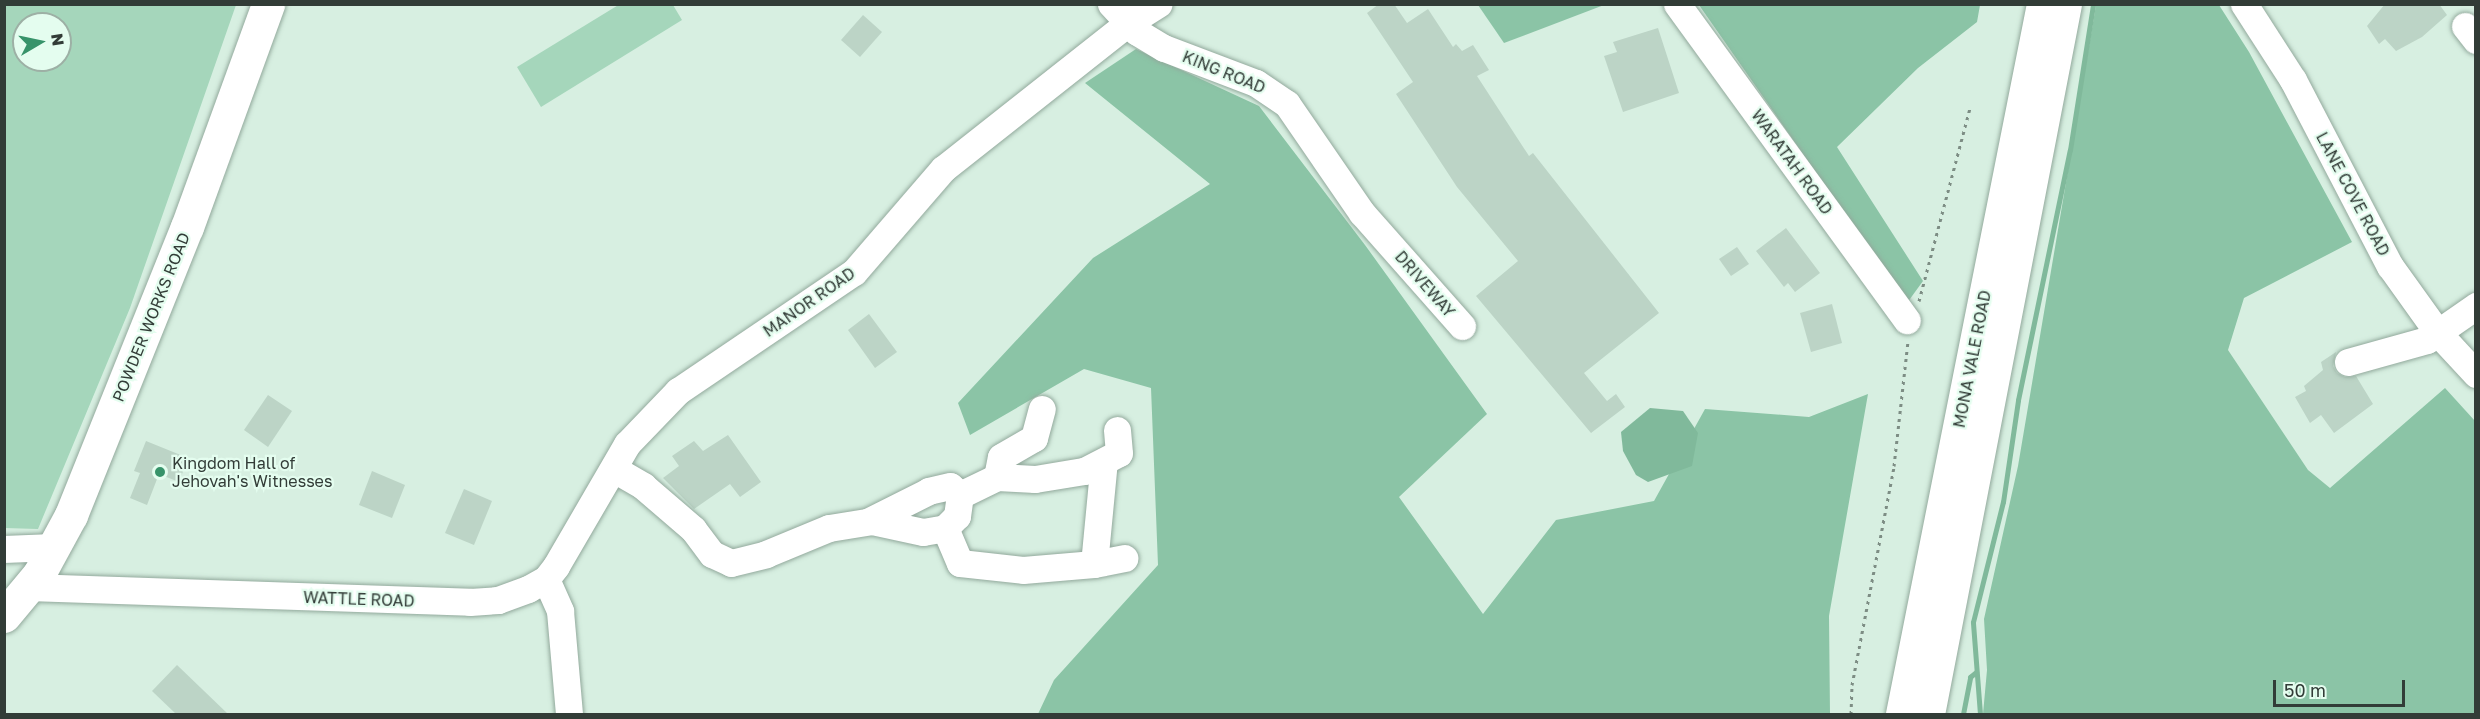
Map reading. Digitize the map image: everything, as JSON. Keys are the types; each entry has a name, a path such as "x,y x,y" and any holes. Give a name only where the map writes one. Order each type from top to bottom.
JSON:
{"main road":[{"name":"POWDER WORKS ROAD","path":"4,616 28,587 71,515 117,405 268,4"},
{"name":"MONA VALE ROAD","path":"1902,714 2043,4"},
{"name":"MONA VALE ROAD","path":"1928,714 2066,4"}],"street":[{"name":"MANOR ROAD","path":"546,579 627,444 678,391 854,272 943,169 1120,14 1158,4"},
{"name":"WARATAH ROAD","path":"1677,4 1910,323"},
{"name":"LANE COVE ROAD","path":"2244,4 2293,80 2390,266 2438,333 2475,374"},
{"name":"KING ROAD","path":"1120,14 1164,48 1256,83 1287,104 1362,213 1387,241"},
{"name":"DRIVEWAY","path":"1387,241 1462,326"},
{"path":"2348,362 2427,340 2475,306"},
{"path":"869,521 923,532 945,528 957,516 960,495 998,461 1034,438 1042,409"},
{"path":"998,461 1035,479 1084,471 1119,453 1117,430"},
{"path":"1094,564 1104,460"},
{"path":"614,469 643,486 693,529 712,555 731,563 766,554 830,528 869,521 929,491 950,486 960,495"},
{"path":"945,528 960,563 1023,570 1094,564 1124,558"},
{"path":"4,549 53,547"},
{"path":"546,579 560,611 569,714"},
{"name":"WATTLE ROAD","path":"28,587 471,602 510,597 546,579"}],"path":[{"path":"1851,714 1852,685 1894,466 1910,323 1970,108"}],"shaded area":[{"path":"5,4 236,5 130,308 38,529 5,528"},
{"path":"620,4 673,5 682,20 541,107 517,67"},
{"path":"1478,5 1604,5 1504,43"},
{"path":"1699,5 1980,5 1977,22 1918,68 1837,147 1923,281 1907,303"},
{"path":"2096,5 2219,5 2249,52 2352,242 2244,298 2228,350 2308,470 2330,488 2445,388 2475,421 2475,714 1983,714 1987,670 1984,619 2018,466"},
{"path":"1136,49 1259,106 1365,245 1487,414 1399,497 1483,614 1556,520 1654,501 1705,409 1809,417 1868,394 1829,616 1830,714 1038,714 1054,680 1158,565 1151,388 1084,369 970,435 958,403 1093,258 1210,184 1085,83"},
{"path":"1650,408 1683,411 1698,433 1692,466 1648,482 1636,475 1623,451 1621,432"}],"building":[{"path":"1379,4 1394,4 1407,23 1428,9 1453,47 1456,44 1462,51 1473,45 1489,70 1477,76 1529,156 1533,153 1659,313 1584,373 1607,401 1616,394 1625,407 1591,433 1476,296 1518,261 1457,187 1396,94 1413,82 1367,13"},
{"path":"2385,4 2439,4 2447,15 2422,37 2396,51 2385,39 2379,44 2367,26"},
{"path":"863,15 882,32 860,57 841,40"},
{"path":"1658,28 1679,93 1623,112 1604,56 1617,52 1613,42"},
{"path":"1786,228 1820,273 1795,292 1788,283 1784,287 1756,251"},
{"path":"1737,247 1749,264 1731,276 1719,259"},
{"path":"1832,304 1842,343 1811,352 1800,313"},
{"path":"869,314 897,352 875,368 848,330"},
{"path":"2336,352 2333,366 2337,373 2345,377 2356,376 2373,404 2334,433 2321,415 2310,423 2295,397 2306,391 2304,386 2323,370 2321,362"},
{"path":"268,395 292,411 268,447 244,430"},
{"path":"728,435 761,482 740,497 730,484 694,509 663,478 679,466 672,456 694,441 703,451"},
{"name":"Kingdom Hall of Jehovah's Witnesses","path":"146,441 188,458 179,482 159,474 147,505 130,498 140,473 134,471"},
{"path":"372,471 405,485 392,518 359,505"},
{"path":"464,489 492,501 474,545 445,533"},
{"path":"177,665 228,714 176,714 152,691"}],"waterway":[{"path":"1980,714 1973,622 2003,502 2018,400 2070,150 2093,4"},
{"path":"1963,714 1970,677 1976,672"}],"place":[{"name":"Kingdom Hall of Jehovah's Witnesses","path":"160,472"}]}
